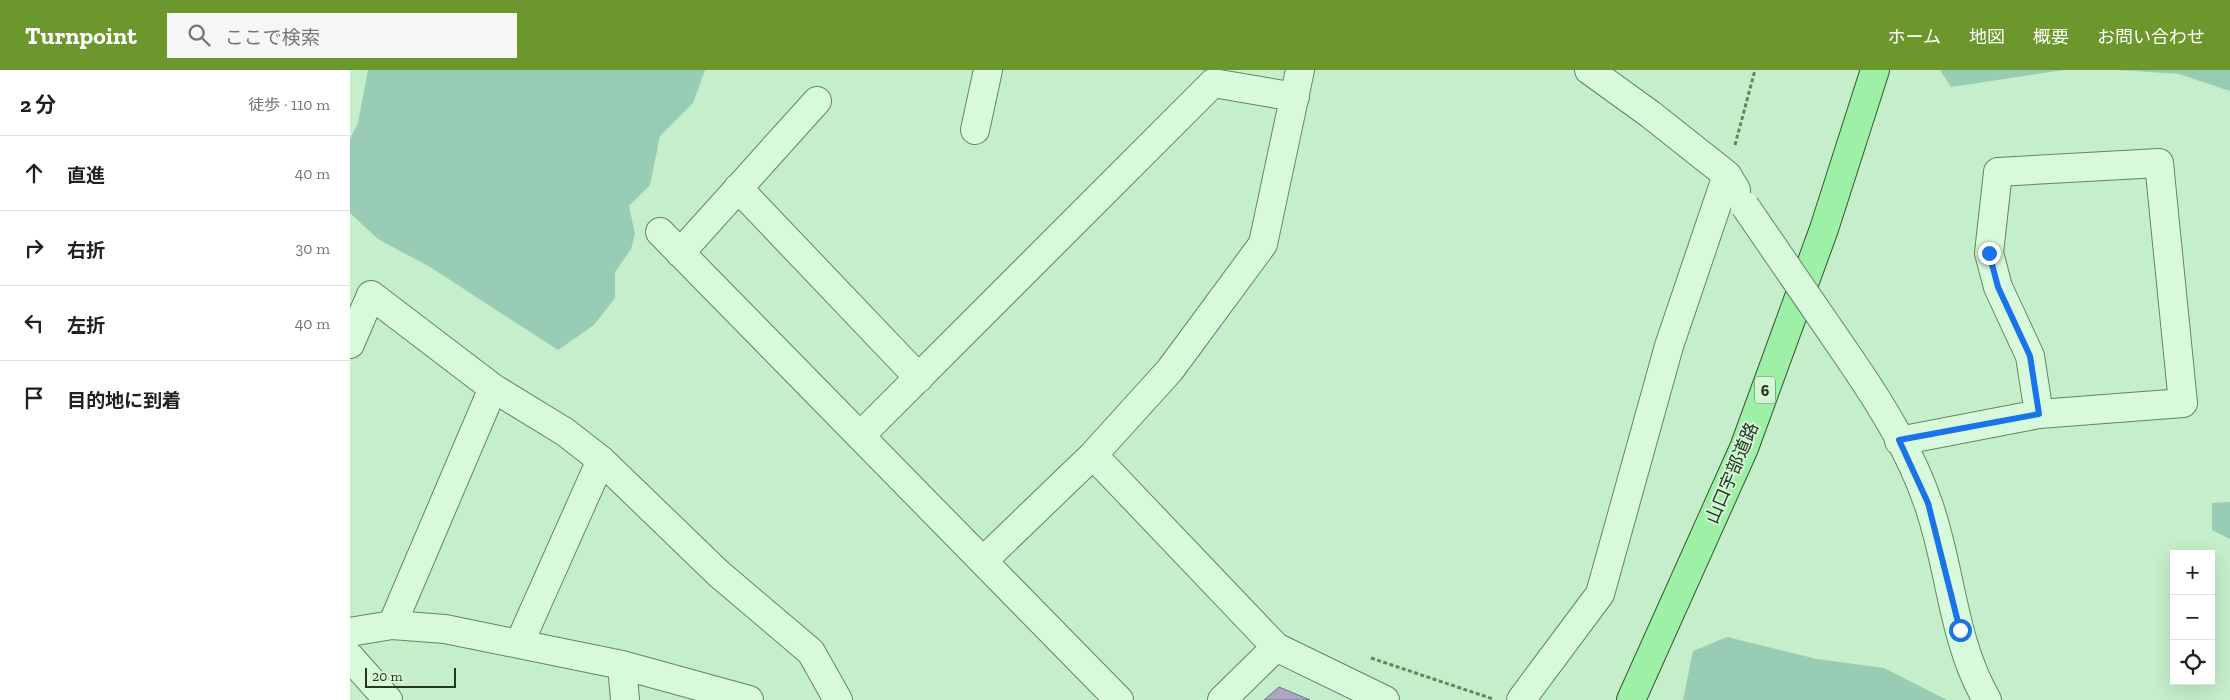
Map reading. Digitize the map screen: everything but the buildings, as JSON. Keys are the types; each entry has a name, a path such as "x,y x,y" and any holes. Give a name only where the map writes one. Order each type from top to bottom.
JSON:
{"main road":[{"name":"山口宇部道路","path":"1631,700 1744,448 1824,229 1875,70"}],"street":[{"path":"975,130 988,70"},
{"path":"984,560 1093,455 1170,370 1264,244 1300,70"},
{"path":"1589,70 1727,175 1745,206 1884,409 1928,503 1960,630 1978,685 1987,700"},
{"path":"860,436 1213,83 1295,97"},
{"path":"680,253 816,101"},
{"path":"1899,440 2039,414 2183,403 2159,163 1998,172 1989,253 1998,287 2030,356 2039,414"},
{"path":"1520,700 1600,594 1669,346 1727,175"},
{"path":"738,188 919,378"},
{"path":"660,232 984,560 1119,700"},
{"path":"350,344 371,295 493,388 565,432 601,460 718,572 811,652 838,700"},
{"path":"392,625 493,388"},
{"path":"1093,455 1276,647 1385,700"},
{"path":"520,642 601,460"},
{"path":"350,632 392,625 445,629 520,642 622,665 749,700"},
{"path":"1222,700 1276,647"},
{"path":"350,657 388,700"},
{"path":"622,665 625,700"}],"path":[{"path":"1727,175 1755,70"},
{"path":"1368,657 1494,700"}],"green space":[{"path":"368,70 705,70 693,103 660,136 650,185 629,206 635,234 631,249 615,272 615,298 594,325 558,350 430,267 378,239 350,213 350,139 358,123"},
{"path":"1940,70 2064,70 1951,87"},
{"path":"2118,70 2230,70 2230,91 2179,74"},
{"path":"2230,502 2230,539 2212,530 2212,503"},
{"path":"1727,637 1817,659 1884,668 1947,700 1683,700 1693,651"}],"shaded area":[{"path":"1279,687 1310,700 1264,700"}],"route":[{"path":"1960,630 1928,503 1899,440 2039,414 2030,356 1998,287 1989,253"}]}
